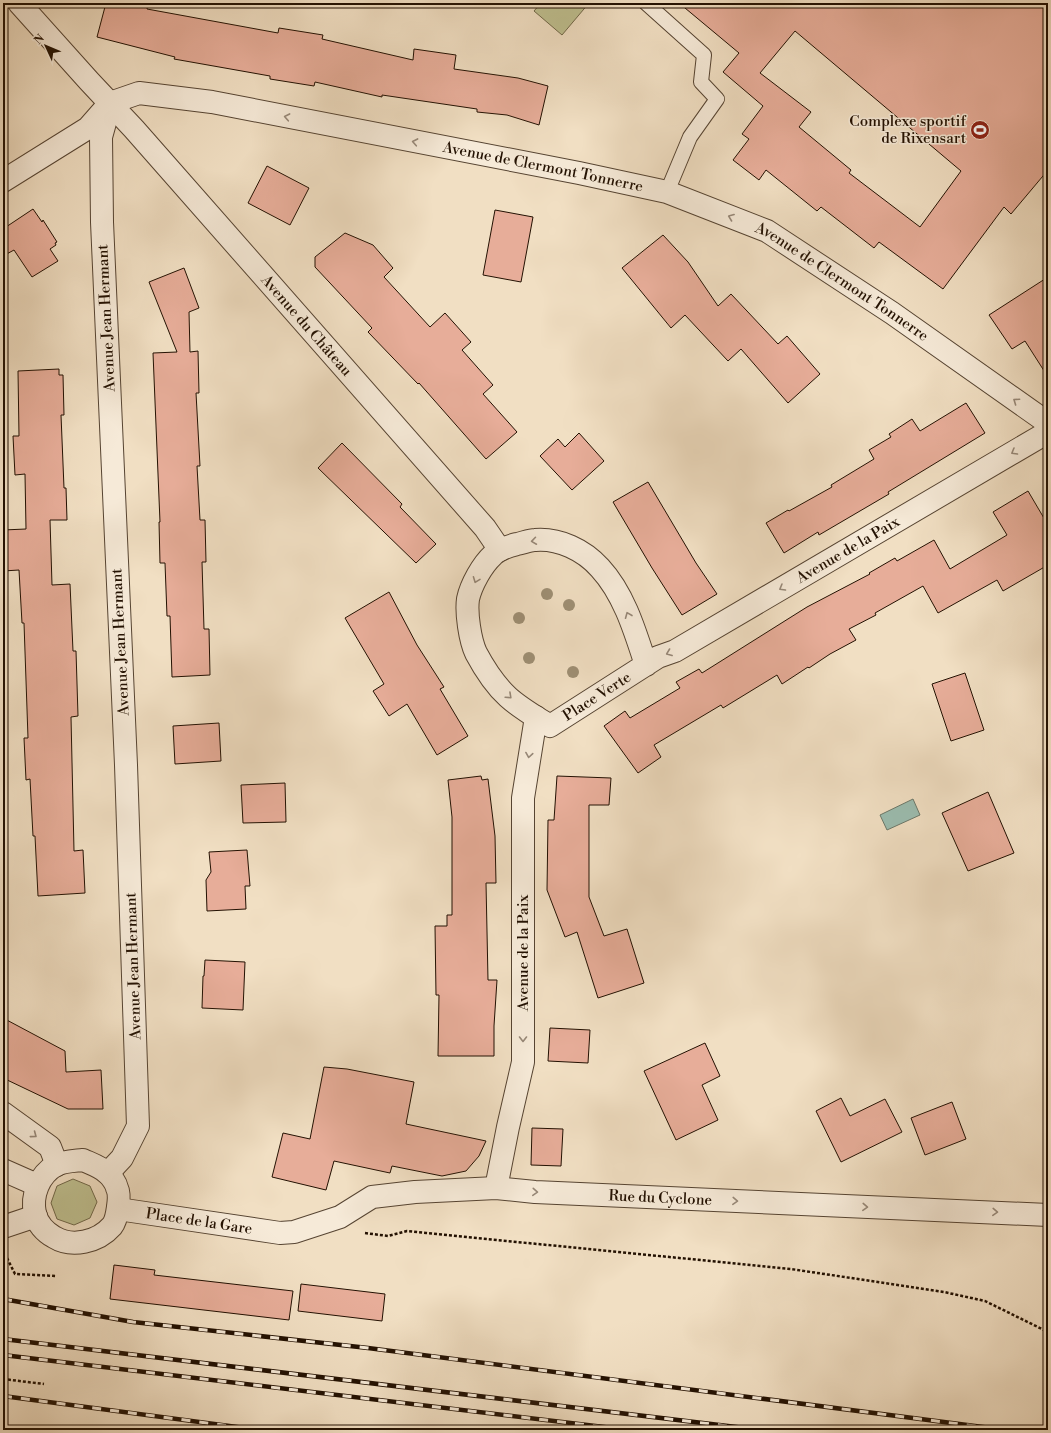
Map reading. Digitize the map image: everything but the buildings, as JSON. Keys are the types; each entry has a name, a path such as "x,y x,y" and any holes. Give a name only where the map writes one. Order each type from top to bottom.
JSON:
{"street":[{"name":"Avenue du Château","path":"19,3 134,129 480,522 500,550"},
{"name":"Avenue de Clermont Tonnerre","path":"3,181 88,128 110,103 139,93 212,102 667,192 767,231 892,313 1048,423"},
{"name":"Avenue Jean Hermant","path":"108,1173 122,1158 138,1126 126,765 102,222 101,137 110,103"},
{"name":"Avenue de la Paix","path":"646,665 658,657 675,651 1048,432"},
{"name":"Place Verte","path":"535,540 552,540 569,546 588,557 609,579 622,602 646,665 550,726 508,697 488,673 475,652 468,628 468,599 478,574 493,555 500,550 535,540"},
{"name":"Avenue de la Paix","path":"496,1188 523,1062 523,798 536,717"},
{"path":"3,1113 50,1147 57,1165"},
{"path":"83,1160 108,1173 118,1189 118,1209 113,1225 99,1237 81,1243 60,1241 45,1232 36,1216 33,1200 37,1185 45,1173 57,1165 70,1161 83,1160"},
{"path":"3,1170 37,1185"},
{"name":"Rue du Cyclone","path":"280,1233 294,1232 340,1217 372,1197 415,1192 496,1188 535,1192 1048,1215"},
{"name":"Place de la Gare","path":"118,1209 280,1233"},
{"path":"3,1227 36,1216"}],"lane":[{"path":"646,3 704,55 700,82 718,99 690,137 667,192"}],"path":[{"path":"340,1217 362,1233 388,1236 407,1231 792,1269 944,1292 985,1301 1048,1332"},
{"path":"7,1258 15,1274 56,1276"},
{"path":"3,1379 44,1384"}],"green space":[{"path":"541,3 589,3 562,35 534,11"},
{"path":"73,1179 90,1186 97,1202 90,1218 74,1225 57,1219 51,1203 57,1186"}],"shaded area":[{"path":"913,799 920,815 887,830 880,815"}],"railway":[{"path":"3,1299 133,1322 368,1348 1006,1430"},
{"path":"3,1339 761,1430"},
{"path":"3,1355 629,1430"},
{"path":"3,1396 260,1430"}],"place":[{"name":"Complexe sportif de Rixensart","path":"980,130"}]}
